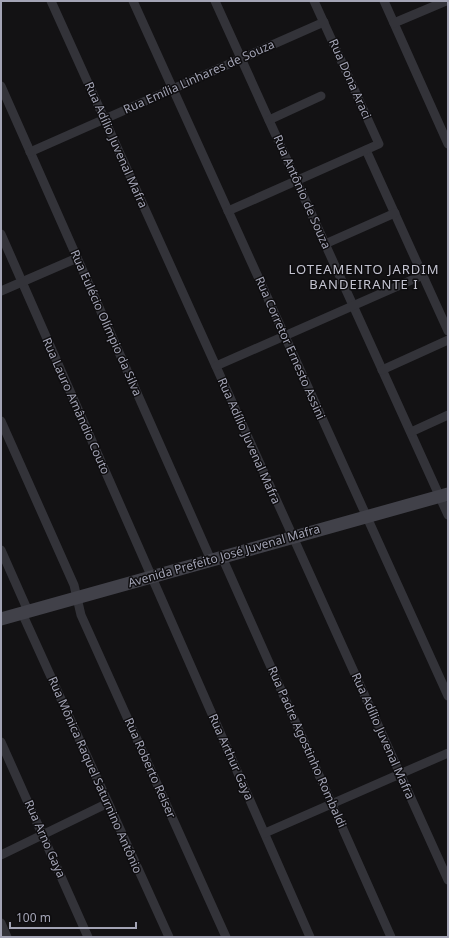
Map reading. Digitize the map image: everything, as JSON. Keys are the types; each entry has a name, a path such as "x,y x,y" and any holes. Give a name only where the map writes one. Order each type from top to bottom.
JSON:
{"main road":[{"name":"Avenida Prefeito José Juvenal Mafra","path":"1,619 444,495"}],"street":[{"name":"Rua Adílio Juvenal Mafra","path":"51,1 448,880"},
{"name":"Rua Corretor Ernesto Assini","path":"133,1 448,696"},
{"name":"Rua Antônio de Souza","path":"215,1 410,432 444,495 448,515"},
{"name":"Rua Dona Araci","path":"314,1 379,144 366,150"},
{"path":"384,1 448,144"},
{"path":"394,24 446,1"},
{"name":"Rua Emília Linhares de Souza","path":"30,152 324,22"},
{"name":"Rua Eulécio Olímpio da Silva","path":"1,86 77,258 217,558"},
{"path":"269,120 321,96"},
{"path":"228,211 366,150 448,331"},
{"path":"325,244 395,213"},
{"name":"Rua Lauro Amândio Couto","path":"1,234 152,577"},
{"path":"1,291 77,258"},
{"path":"216,366 423,275"},
{"path":"382,370 448,340"},
{"path":"410,432 448,415"},
{"name":"Rua Roberto Reiser","path":"1,421 74,585 81,615 226,937"},
{"name":"Rua Mônica Raquel Saturnino Antônio","path":"1,550 25,612 108,803 169,937"},
{"name":"Rua Padre Agostinho Rombaldi","path":"217,558 332,804 392,937"},
{"name":"Rua Arthur Gaya","path":"152,577 310,937"},
{"name":"Rua Arno Gaya","path":"1,742 88,937"},
{"path":"265,833 448,753"},
{"path":"1,855 108,803"},
{"path":"1,923 7,937"}],"district":[{"name":"LOTEAMENTO JARDIM BANDEIRANTE I","path":"364,276"}]}
